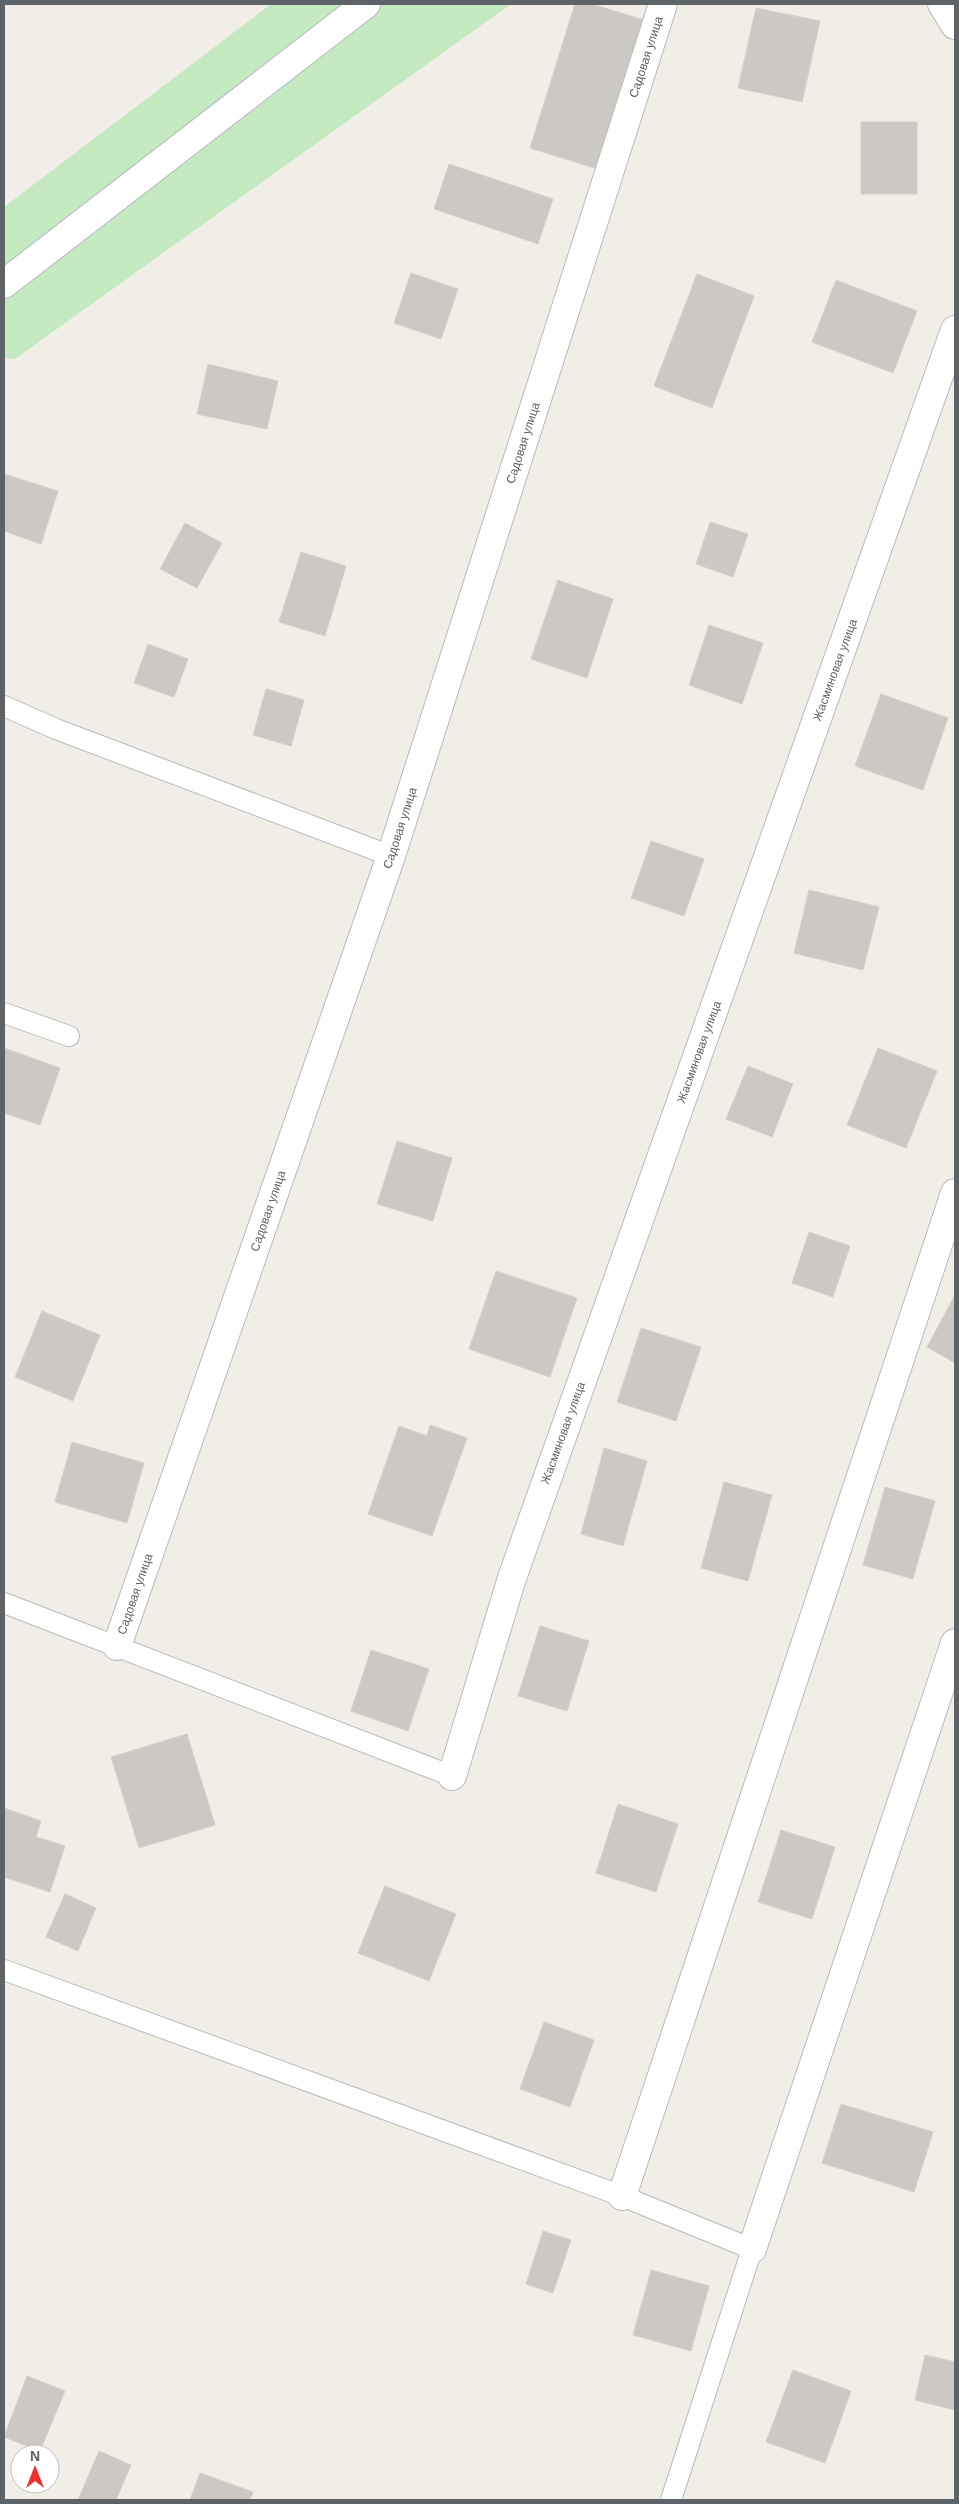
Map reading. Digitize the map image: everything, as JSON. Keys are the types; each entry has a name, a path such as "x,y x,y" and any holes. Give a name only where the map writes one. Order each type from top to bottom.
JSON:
{"street":[{"path":"4,284 366,4"},
{"name":"Садовая улица","path":"117,1646 391,856 663,4"},
{"path":"942,4 955,25"},
{"name":"Жасминовая улица","path":"452,1776 512,1578 955,330"},
{"path":"622,2196 955,1193"},
{"path":"752,2249 955,1643"}],"lane":[{"path":"4,706 56,729 391,856"},
{"path":"4,1013 68,1036"},
{"path":"4,1603 452,1776"},
{"path":"4,1970 622,2196 752,2249 671,2500"}],"green space":[{"path":"271,4 511,4 15,359 4,358 4,207"}],"building":[{"path":"575,4 592,4 647,21 601,170 530,148"},
{"path":"756,8 820,21 802,102 738,88"},
{"path":"861,122 917,122 917,194 861,194"},
{"path":"449,164 553,199 538,244 434,209"},
{"path":"411,273 458,289 441,339 394,323"},
{"path":"697,274 754,296 712,408 654,386"},
{"path":"836,280 917,311 893,373 812,342"},
{"path":"208,364 278,381 267,429 197,414"},
{"path":"4,474 58,491 41,544 4,531"},
{"path":"710,522 748,534 733,577 696,564"},
{"path":"185,523 222,543 197,588 160,569"},
{"path":"301,552 346,566 325,636 279,622"},
{"path":"558,580 613,599 587,678 531,659"},
{"path":"709,625 763,643 742,704 689,685"},
{"path":"148,644 188,659 174,697 134,683"},
{"path":"266,689 304,700 291,746 253,735"},
{"path":"881,694 948,718 923,790 855,766"},
{"path":"651,841 704,859 684,916 631,898"},
{"path":"809,890 879,907 863,970 794,953"},
{"path":"4,1048 60,1068 40,1125 4,1113"},
{"path":"878,1048 937,1071 906,1148 847,1125"},
{"path":"748,1066 793,1084 772,1137 726,1119"},
{"path":"397,1141 452,1158 433,1221 377,1204"},
{"path":"809,1232 850,1246 833,1297 792,1283"},
{"path":"496,1271 577,1298 550,1377 469,1349"},
{"path":"955,1295 955,1363 927,1347"},
{"path":"42,1311 100,1335 73,1401 15,1377"},
{"path":"641,1328 701,1347 676,1421 617,1402"},
{"path":"430,1425 467,1438 432,1536 368,1514 399,1426 427,1436"},
{"path":"72,1442 144,1463 127,1523 55,1502"},
{"path":"604,1448 647,1461 623,1546 581,1534"},
{"path":"724,1482 772,1495 748,1581 701,1568"},
{"path":"885,1487 935,1501 913,1579 863,1565"},
{"path":"540,1626 589,1641 567,1711 518,1696"},
{"path":"371,1650 429,1669 408,1731 351,1711"},
{"path":"187,1734 215,1825 139,1848 111,1757"},
{"path":"618,1804 678,1824 656,1892 596,1873"},
{"path":"4,1808 41,1821 36,1837 65,1846 50,1892 4,1877"},
{"path":"781,1830 835,1847 812,1919 758,1902"},
{"path":"385,1886 456,1914 429,1981 358,1953"},
{"path":"65,1894 96,1908 78,1951 46,1937"},
{"path":"544,2022 594,2040 570,2107 520,2089"},
{"path":"841,2104 933,2132 914,2192 822,2163"},
{"path":"543,2231 571,2240 553,2293 526,2284"},
{"path":"651,2270 709,2286 691,2351 633,2335"},
{"path":"925,2355 955,2362 955,2410 915,2400"},
{"path":"793,2370 851,2391 825,2463 766,2442"},
{"path":"27,2376 65,2391 43,2444 22,2444 4,2437"},
{"path":"99,2451 131,2465 116,2500 78,2500"},
{"path":"200,2473 253,2492 250,2500 190,2500"}]}
